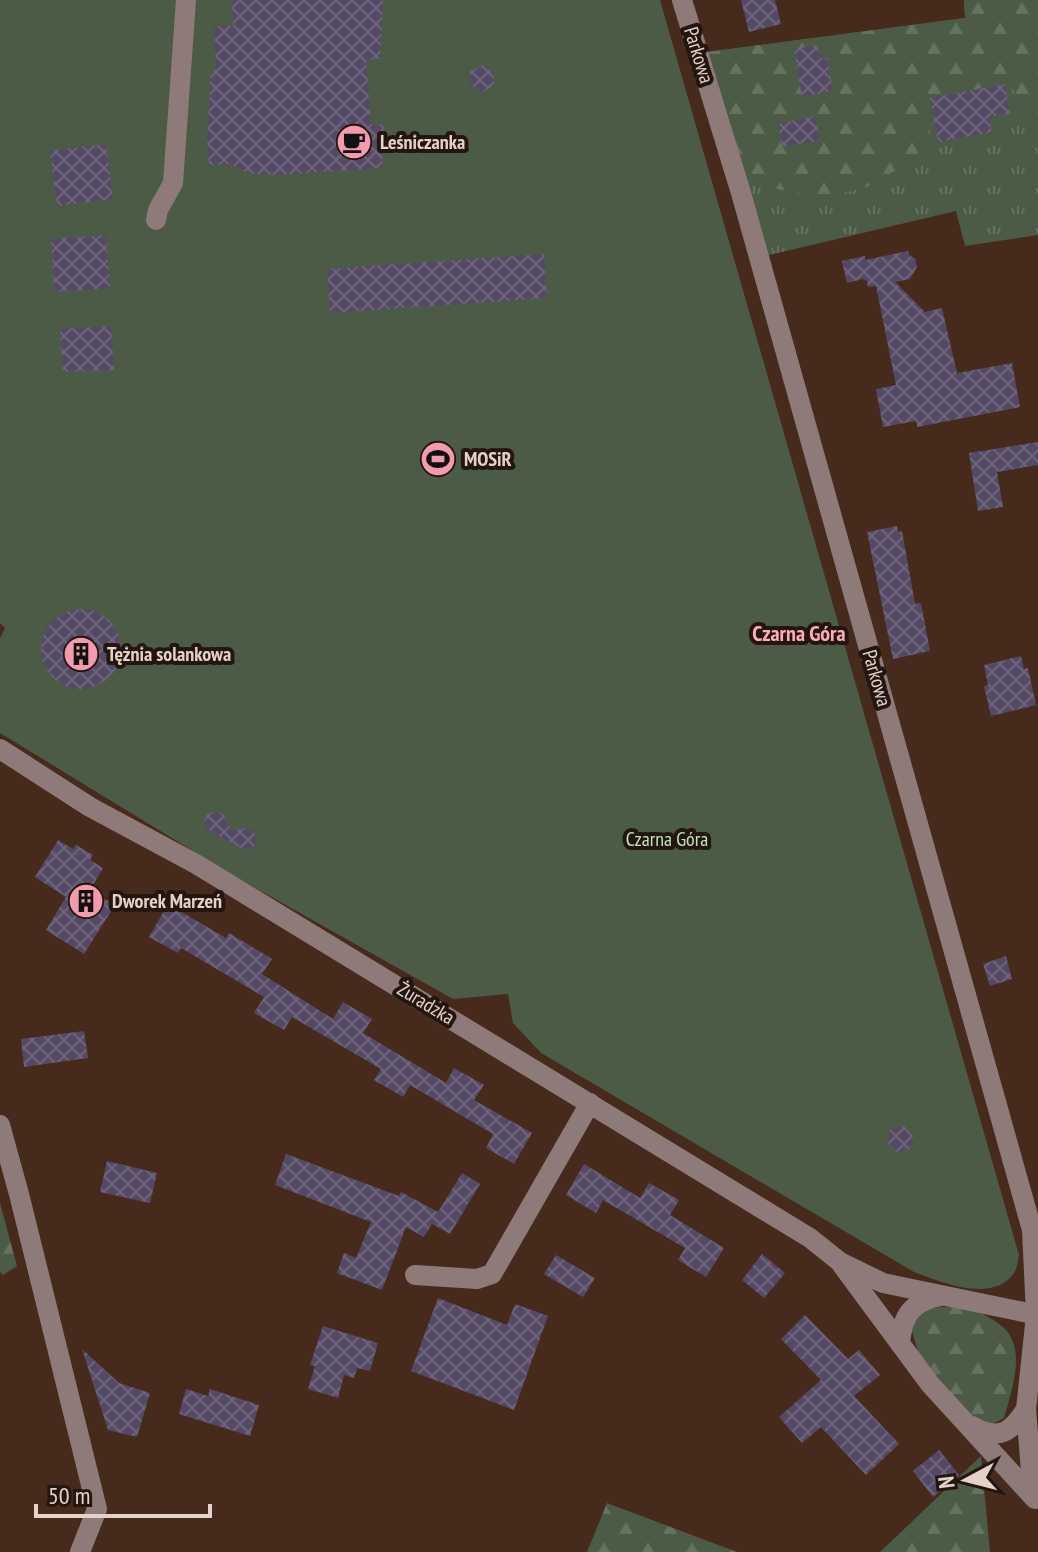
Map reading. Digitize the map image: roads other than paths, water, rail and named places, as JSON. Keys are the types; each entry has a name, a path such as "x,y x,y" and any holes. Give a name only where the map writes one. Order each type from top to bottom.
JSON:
{"street":[{"path":"156,220 173,183 186,0"},
{"name":"Parkowa","path":"682,0 741,193 1032,1230 1037,1315 1026,1409 1036,1499"},
{"name":"Żuradzka","path":"2,755 196,864 810,1238 840,1262"},
{"path":"415,1275 477,1279 492,1274 590,1103"},
{"path":"0,1125 97,1509 80,1552"},
{"path":"840,1262 883,1283 1037,1315"},
{"path":"840,1262 930,1384 1036,1499"},
{"path":"900,1344 901,1327 908,1310 928,1298 942,1296"},
{"path":"965,1421 984,1433 997,1434 1017,1424 1026,1409"}],"place":[{"name":"Leśniczanka","path":"354,142"},
{"name":"MOSiR","path":"438,459"},
{"name":"Tężnia solankowa","path":"81,654"},
{"name":"Dworek Marzeń","path":"86,901"}],"district":[{"name":"Czarna Góra","path":"799,633"}]}
